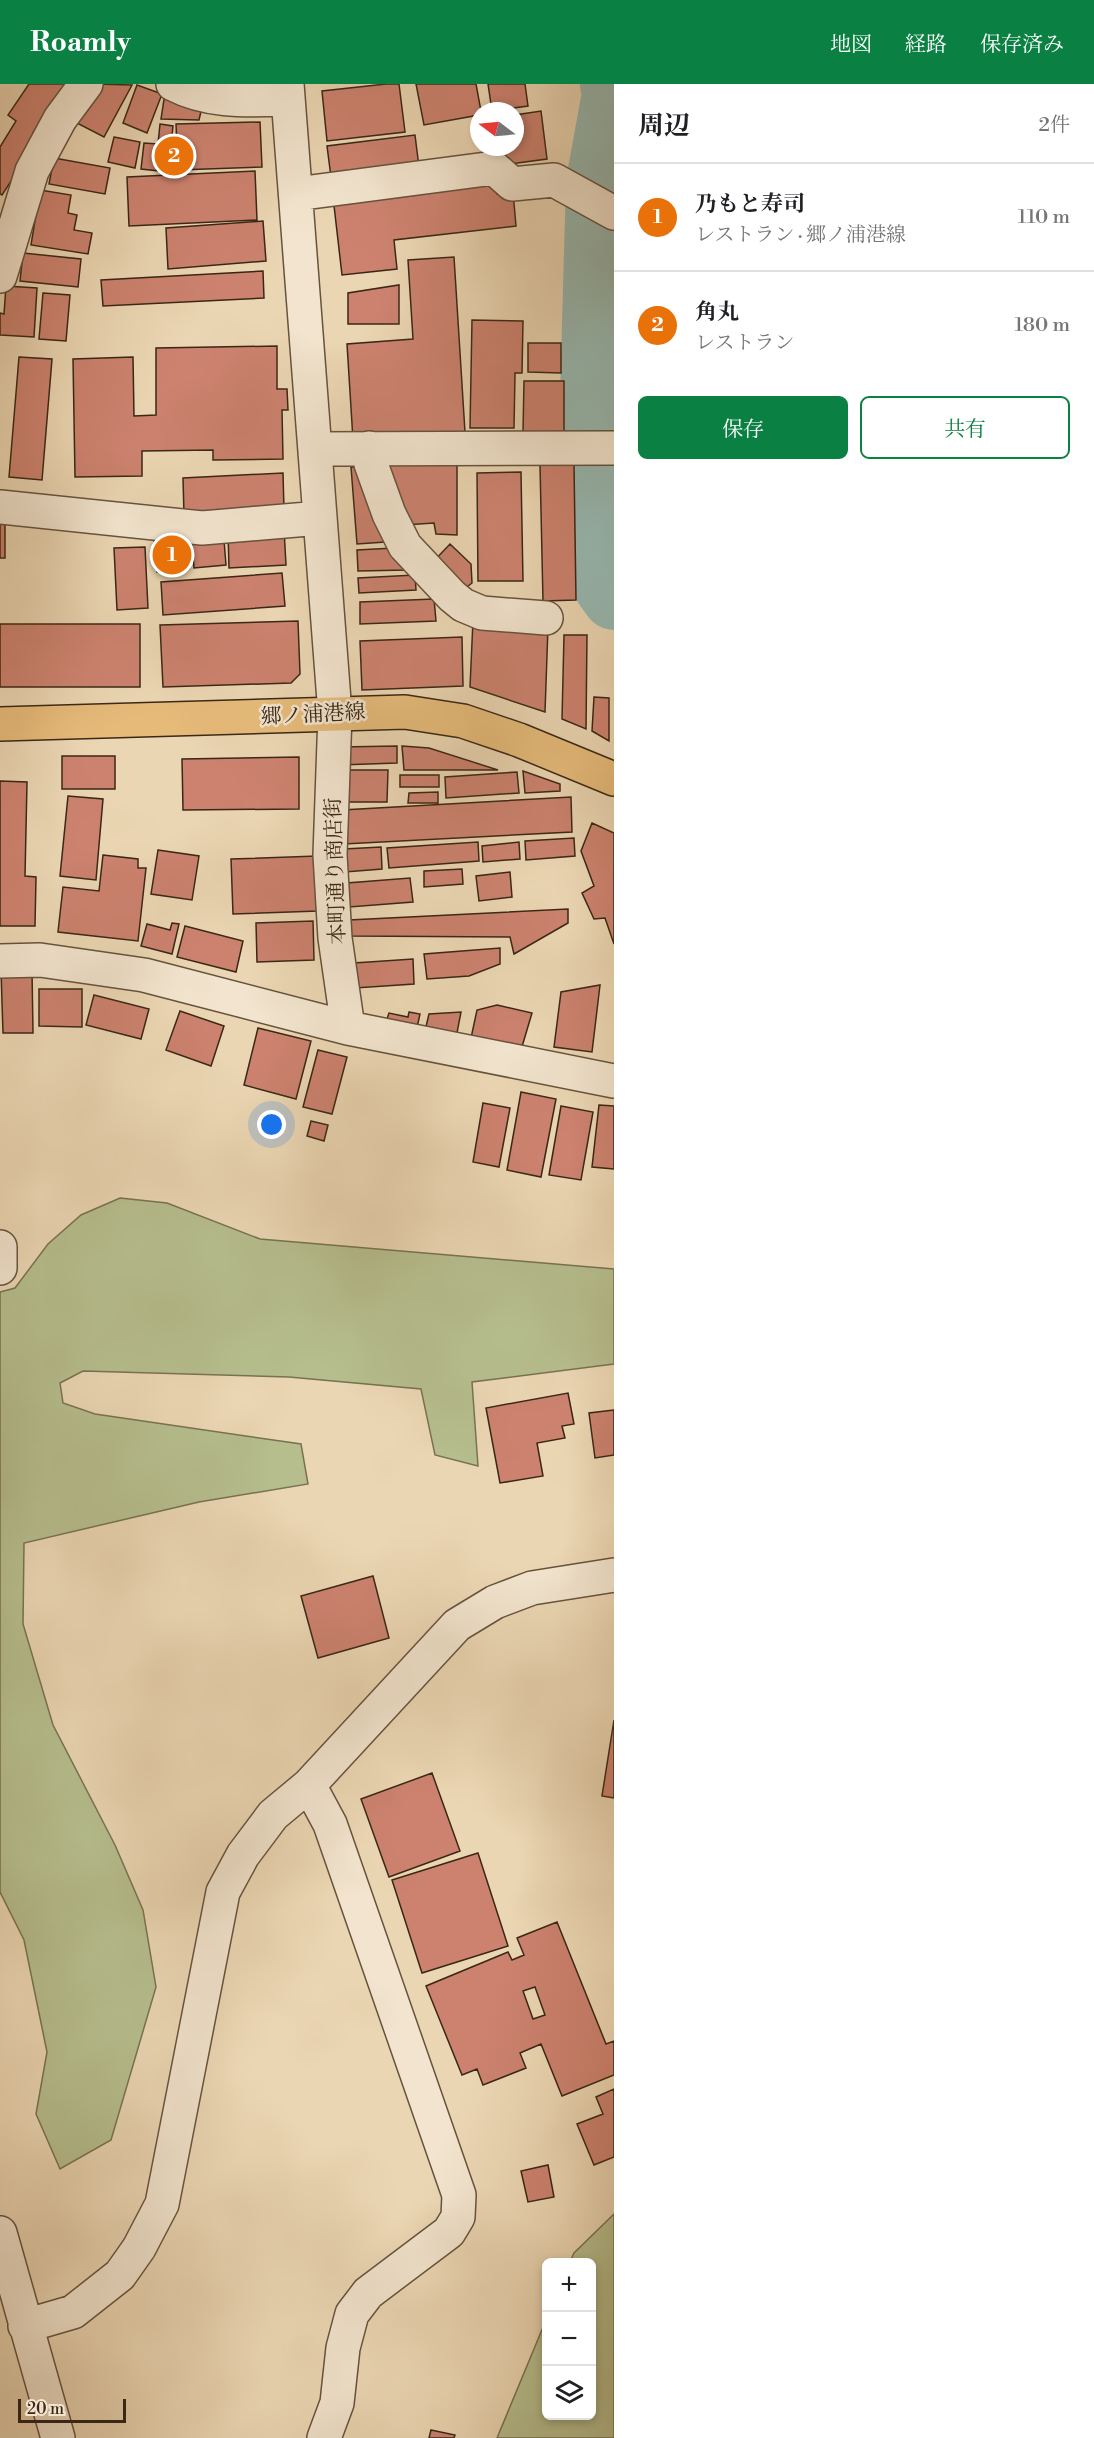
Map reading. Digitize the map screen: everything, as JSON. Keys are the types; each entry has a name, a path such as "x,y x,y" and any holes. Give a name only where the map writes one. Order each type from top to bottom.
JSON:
{"main road":[{"name":"郷ノ浦港線","path":"0,724 405,711 463,721 519,740 614,779"}],"street":[{"path":"0,276 32,171 60,119 86,84"},
{"path":"173,84 189,92 225,100 288,92"},
{"name":"本町通り商店街","path":"288,92 334,714 330,855 335,938 348,1028"},
{"path":"296,194 494,168 512,184 555,180 614,213"},
{"path":"369,448 371,465 385,504 405,546 452,596 463,605 482,613 546,618"},
{"path":"316,449 612,448"},
{"path":"0,507 202,528 320,518"},
{"path":"0,961 40,960 144,975 348,1028 614,1081"},
{"path":"0,1247 0,1269"},
{"path":"25,2326 73,2312 120,2275 139,2248 162,2204 223,1892 243,1855 273,1815 309,1785 457,1625 495,1602 532,1588 614,1575"},
{"path":"309,1785 330,1824 459,2195 458,2217 449,2232 368,2293 352,2314 343,2348 336,2403 324,2438"},
{"path":"0,2233 58,2438"}],"green space":[{"path":"120,1198 167,1203 260,1239 614,1269 614,1364 472,1382 478,1466 435,1455 421,1389 289,1377 83,1371 60,1383 63,1403 95,1414 301,1444 308,1484 199,1502 24,1543 23,1624 53,1725 115,1845 143,1910 156,1987 111,2140 60,2169 36,2114 47,2052 24,1940 0,1892 0,1292 15,1288 48,1244 81,1215"},
{"path":"614,2214 614,2438 497,2438 542,2330 542,2420 596,2420 596,2258 572,2258 574,2253"}],"building":[{"path":"29,84 76,84 57,96 33,133 40,137 2,195 0,194 0,147 16,121 8,115"},
{"path":"94,84 132,85 104,137 73,121"},
{"path":"399,84 405,132 327,141 322,91"},
{"path":"416,84 476,84 479,102 470,102 470,117 424,125"},
{"path":"488,84 525,84 528,106 524,107 524,102 491,102"},
{"path":"137,85 162,94 147,133 123,123"},
{"path":"165,93 203,103 199,120 161,119"},
{"path":"541,111 547,159 503,165 502,156 524,156 524,114"},
{"path":"260,122 262,167 178,170 176,124"},
{"path":"160,124 173,126 168,172 141,169 144,143 158,144"},
{"path":"415,135 420,175 332,185 327,146"},
{"path":"114,137 140,142 135,168 108,162"},
{"path":"54,158 110,168 105,194 49,184"},
{"path":"255,171 257,220 129,226 127,177"},
{"path":"495,178 497,194 513,192 516,226 394,240 397,269 342,275 333,197"},
{"path":"40,190 71,195 68,213 77,215 74,230 92,233 88,254 31,245"},
{"path":"263,221 266,261 168,269 166,228"},
{"path":"23,253 81,259 78,287 20,281"},
{"path":"454,257 465,432 353,440 347,344 413,339 408,260"},
{"path":"263,271 264,298 103,306 101,280"},
{"path":"399,285 399,324 348,324 348,293"},
{"path":"6,286 37,288 34,337 0,335 0,313 4,314"},
{"path":"43,293 70,295 66,341 39,339"},
{"path":"472,320 523,321 522,373 515,373 514,428 470,428"},
{"path":"528,343 561,343 561,373 528,372"},
{"path":"277,346 277,389 287,389 288,410 282,410 283,459 213,460 213,450 142,451 142,476 75,477 73,359 133,357 134,416 156,415 156,348"},
{"path":"19,357 52,359 42,480 9,477"},
{"path":"524,381 564,381 564,432 523,432"},
{"path":"384,461 457,463 457,535 436,534 434,523 404,525"},
{"path":"574,464 576,600 543,601 540,465"},
{"path":"351,467 362,467 385,542 357,544"},
{"path":"521,472 523,581 478,581 477,473"},
{"path":"283,473 284,510 184,515 183,478"},
{"path":"0,517 5,517 5,558 0,558"},
{"path":"284,529 286,565 229,568 228,532"},
{"path":"185,536 189,568 157,572 154,539"},
{"path":"224,540 226,565 194,568 192,543"},
{"path":"450,544 471,564 472,583 462,591 432,563"},
{"path":"145,547 148,608 117,610 114,548"},
{"path":"394,548 407,570 358,571 357,550"},
{"path":"282,573 285,606 163,615 161,582"},
{"path":"415,575 416,590 359,593 358,578"},
{"path":"434,599 436,621 360,624 360,602"},
{"path":"473,620 548,627 545,712 470,687"},
{"path":"298,621 300,674 291,683 163,687 160,625"},
{"path":"0,624 140,624 140,687 0,687"},
{"path":"564,635 587,635 586,729 562,719"},
{"path":"462,637 463,686 362,690 360,641"},
{"path":"594,697 609,698 609,741 592,731"},
{"path":"397,746 397,763 339,765 339,747"},
{"path":"402,746 429,748 498,770 404,770"},
{"path":"62,756 115,756 115,789 62,789"},
{"path":"299,757 299,809 183,810 182,759"},
{"path":"343,770 388,770 387,802 342,802"},
{"path":"523,771 560,784 560,791 525,793"},
{"path":"517,772 519,793 446,798 445,777"},
{"path":"400,775 439,775 439,787 400,787"},
{"path":"0,781 27,782 25,876 36,877 35,926 0,926"},
{"path":"438,792 438,803 408,803 409,793"},
{"path":"68,796 103,799 96,880 60,876"},
{"path":"571,797 572,832 344,844 342,810"},
{"path":"592,823 614,833 614,944 605,918 594,919 582,893 594,886 581,851"},
{"path":"574,838 575,856 526,860 525,841"},
{"path":"478,842 479,861 389,868 387,848"},
{"path":"519,842 520,859 483,862 482,846"},
{"path":"381,847 382,869 345,872 344,849"},
{"path":"158,850 199,856 192,900 151,894"},
{"path":"103,855 138,859 138,868 146,868 138,941 58,932 63,887 99,891"},
{"path":"317,856 318,911 233,914 231,859"},
{"path":"462,869 463,884 424,887 424,871"},
{"path":"510,872 512,897 479,901 476,876"},
{"path":"410,878 413,902 349,907 347,883"},
{"path":"568,909 568,923 514,954 510,937 351,936 349,920"},
{"path":"313,921 314,960 257,962 256,923"},
{"path":"172,923 179,924 172,954 141,946 147,924 170,930"},
{"path":"185,926 243,941 236,972 177,957"},
{"path":"500,948 500,964 469,976 427,979 424,954"},
{"path":"413,959 414,984 355,988 354,963"},
{"path":"1,970 32,970 33,1033 3,1033"},
{"path":"600,985 592,1052 554,1047 561,992"},
{"path":"39,989 82,989 82,1027 39,1026"},
{"path":"94,995 149,1009 141,1039 86,1025"},
{"path":"497,1005 532,1013 521,1050 471,1038 477,1010"},
{"path":"180,1011 224,1026 211,1066 166,1050"},
{"path":"409,1012 420,1014 416,1032 365,1021 367,1015 387,1019 389,1013 408,1017"},
{"path":"461,1012 456,1038 425,1031 429,1014"},
{"path":"258,1028 311,1041 296,1099 244,1085"},
{"path":"318,1050 347,1057 332,1114 303,1107"},
{"path":"521,1092 556,1099 541,1177 507,1170"},
{"path":"483,1103 510,1108 499,1167 473,1162"},
{"path":"599,1105 614,1106 614,1169 592,1167"},
{"path":"561,1106 593,1112 581,1180 549,1175"},
{"path":"311,1121 328,1125 324,1141 307,1136"},
{"path":"568,1393 574,1424 562,1426 565,1438 537,1443 543,1476 500,1483 486,1408"},
{"path":"614,1410 614,1455 595,1458 589,1413"},
{"path":"373,1576 389,1638 318,1658 301,1596"},
{"path":"614,1720 614,1798 602,1796"},
{"path":"432,1773 460,1851 389,1877 361,1799"},
{"path":"478,1853 508,1946 422,1973 392,1880"},
{"path":"557,1922 606,2044 614,2041 614,2075 562,2096 541,2044 520,2053 526,2068 483,2085 477,2069 462,2075 426,1986 508,1952 512,1960 524,1955 517,1938","holes":["535,1987 545,2015 533,2019 523,1991"]},
{"path":"614,2089 614,2157 594,2165 577,2124 603,2114 596,2097"},
{"path":"548,2165 554,2197 528,2202 521,2171"},
{"path":"431,2430 455,2435 454,2438 429,2438"}],"waterway":[{"path":"612,84 614,94 598,182 591,431 606,587 614,598"}],"place":[{"name":"角丸","path":"174,156"},
{"name":"乃もと寿司","path":"172,555"}]}
